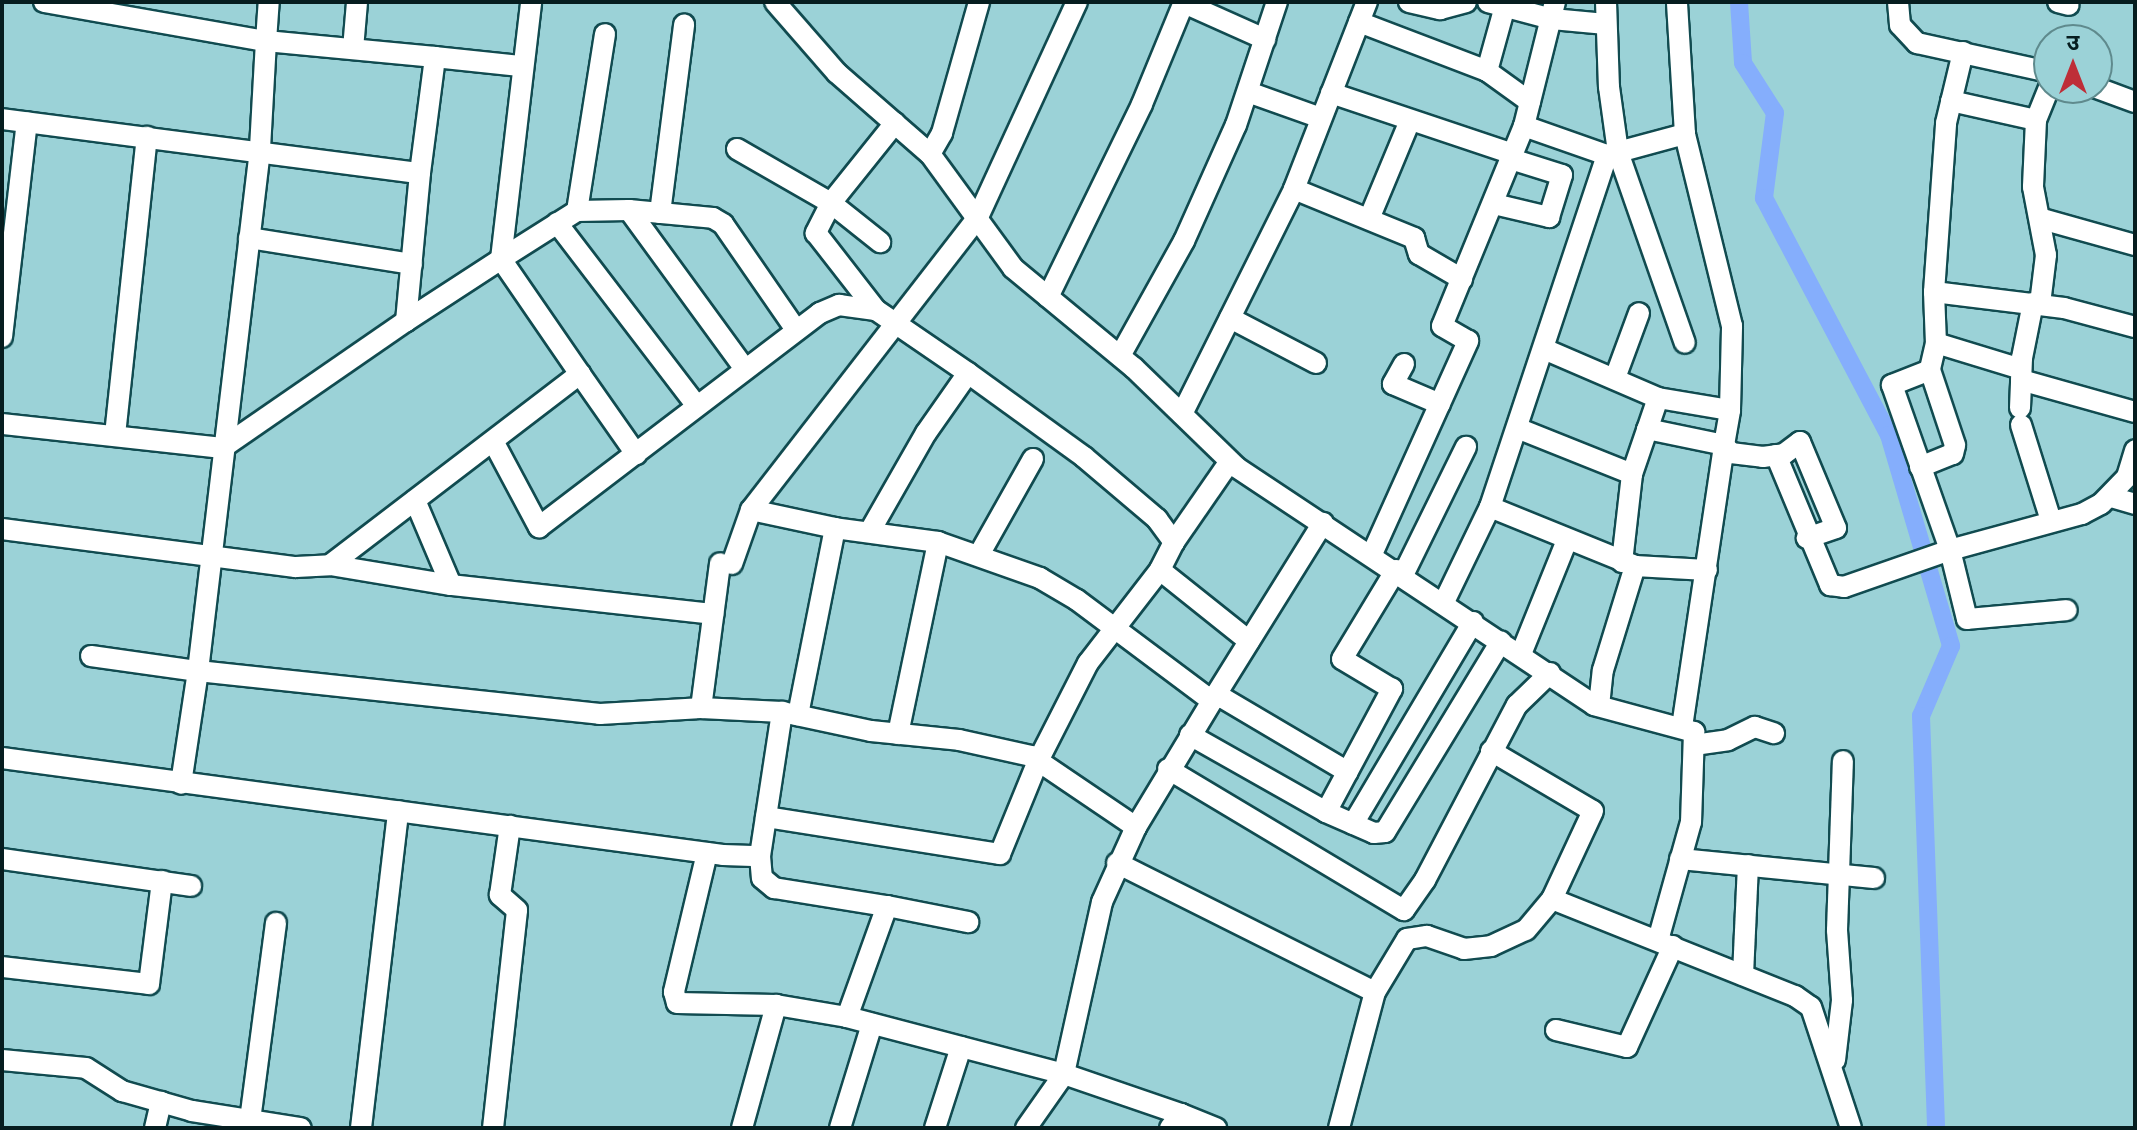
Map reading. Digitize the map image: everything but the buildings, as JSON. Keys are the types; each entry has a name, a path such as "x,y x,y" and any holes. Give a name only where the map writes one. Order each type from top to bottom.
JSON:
{"street":[{"path":"49,2 146,10 266,41 520,66"},
{"path":"181,784 213,558 222,448 260,150 269,2"},
{"path":"353,49 357,2"},
{"path":"531,2 520,66 501,259 636,454"},
{"path":"775,2 837,73 930,154 1013,268 1120,356 1230,461 1599,706 1660,726 1682,727 1694,732 1691,822 1680,859 1665,943 1627,1047 1556,1030"},
{"path":"930,154 942,133 979,2"},
{"path":"701,708 713,614 726,564 751,510 978,217 1077,2"},
{"path":"1120,356 1184,241 1248,92 1277,2"},
{"path":"1182,414 1294,189 1367,2"},
{"path":"1395,36 1409,2 1458,4"},
{"path":"1606,2 1613,154 1685,343"},
{"path":"1677,2 1685,134 1732,326 1730,410 1682,727"},
{"path":"1898,2 1906,35 1917,43 2033,68"},
{"path":"1048,297 1142,104 1184,3 1265,39"},
{"path":"1487,71 1500,4 1553,10 1606,24"},
{"path":"1372,554 1468,341 1442,326 1524,126 1553,10"},
{"path":"1359,22 1487,71 1530,102"},
{"path":"660,213 684,25"},
{"path":"577,211 605,34"},
{"path":"1920,467 1953,454 1955,445 1930,370 1936,343 1934,292 1951,101 1963,52"},
{"path":"406,321 435,57"},
{"path":"1248,92 1321,118"},
{"path":"1331,93 1562,175 1549,217 1494,204"},
{"path":"2113,94 2135,102"},
{"path":"1951,101 2036,120"},
{"path":"2042,104 2036,120 2033,187 2042,219 2046,255 2021,375 2020,416 2051,521"},
{"path":"2,119 420,173"},
{"path":"2,337 8,239 27,122"},
{"path":"895,123 831,203 816,233 876,310 1084,457 1157,519 1174,542"},
{"path":"1369,219 1409,123"},
{"path":"1524,126 1613,154 1685,134"},
{"path":"115,435 147,137"},
{"path":"737,149 831,203 880,242"},
{"path":"1444,602 1490,507 1613,154"},
{"path":"1294,189 1414,238 1419,254 1462,279"},
{"path":"629,210 745,369"},
{"path":"2,424 222,448 406,321 577,211 629,210 723,224 796,330"},
{"path":"2042,219 2135,245"},
{"path":"557,223 697,406"},
{"path":"249,238 412,264"},
{"path":"1934,292 2036,304 2135,327"},
{"path":"493,441 539,527 796,330 839,305 876,310"},
{"path":"1615,378 1639,313"},
{"path":"1230,318 1316,363"},
{"path":"1936,343 2135,412"},
{"path":"1544,349 1658,398 1730,410"},
{"path":"1404,364 1393,384 1440,404"},
{"path":"1930,370 1892,385 1967,619 2067,610"},
{"path":"870,531 926,433 968,373"},
{"path":"330,565 580,374"},
{"path":"1599,706 1603,670 1629,564 1632,474 1658,398"},
{"path":"1517,428 1632,474"},
{"path":"1647,429 1724,445 1743,456 1776,455 1800,442 1836,528 1807,538"},
{"path":"1326,812 1392,689 1342,659 1400,572 1466,447"},
{"path":"1776,455 1807,538 1830,585 1844,587 1944,553 2082,514 2111,497 2127,477 2135,450"},
{"path":"980,553 1033,459"},
{"path":"766,817 1000,854 1038,761 1088,663 1160,570 1174,542 1230,461"},
{"path":"2111,497 2135,504"},
{"path":"415,500 451,585"},
{"path":"1490,507 1629,564 1707,570"},
{"path":"751,510 835,528 938,542 980,553 1077,600 1114,630 1214,698 1348,772"},
{"path":"1026,1128 1064,1074 1102,902 1117,863 1168,769 1323,523"},
{"path":"835,528 766,817 760,856 762,878 774,888 968,922"},
{"path":"2,529 213,558 296,567 330,565 451,585 713,614"},
{"path":"1521,654 1567,540"},
{"path":"898,734 938,542"},
{"path":"1160,570 1249,641"},
{"path":"1353,824 1473,622"},
{"path":"1190,735 1326,812 1374,833 1385,832 1501,641"},
{"path":"91,656 198,671 600,714 701,708 790,713 898,734 959,740 1038,761 1136,827"},
{"path":"1168,769 1404,910 1425,880 1517,705 1550,673"},
{"path":"1694,745 1728,740 1746,728 1774,733"},
{"path":"1339,1128 1375,992 1407,939 1427,936 1464,949 1491,946 1526,930 1552,899 1593,811 1491,751"},
{"path":"2,758 707,853 760,856"},
{"path":"1834,1065 1842,1000 1837,874 1843,761"},
{"path":"361,1128 398,811"},
{"path":"493,1128 517,910 500,895 510,826"},
{"path":"707,853 674,992 677,1003 776,1005 847,1017 1064,1074 1176,1121 1216,1128"},
{"path":"2,859 191,886"},
{"path":"1680,859 1874,878"},
{"path":"1117,863 1375,992"},
{"path":"1743,975 1748,865"},
{"path":"2,967 149,984 162,881"},
{"path":"1552,899 1743,975 1811,1007 1834,1065 1851,1128"},
{"path":"847,1017 887,906"},
{"path":"250,1124 276,923"},
{"path":"742,1128 776,1005"},
{"path":"840,1128 872,1024"},
{"path":"935,1128 961,1047"},
{"path":"2,1060 86,1068 122,1091 161,1102 250,1124 301,1128"},
{"path":"155,1128 161,1102"}],"waterway":[{"path":"1739,2 1743,63 1775,113 1764,198 1889,435 1951,646 1921,716 1936,1128"}]}
